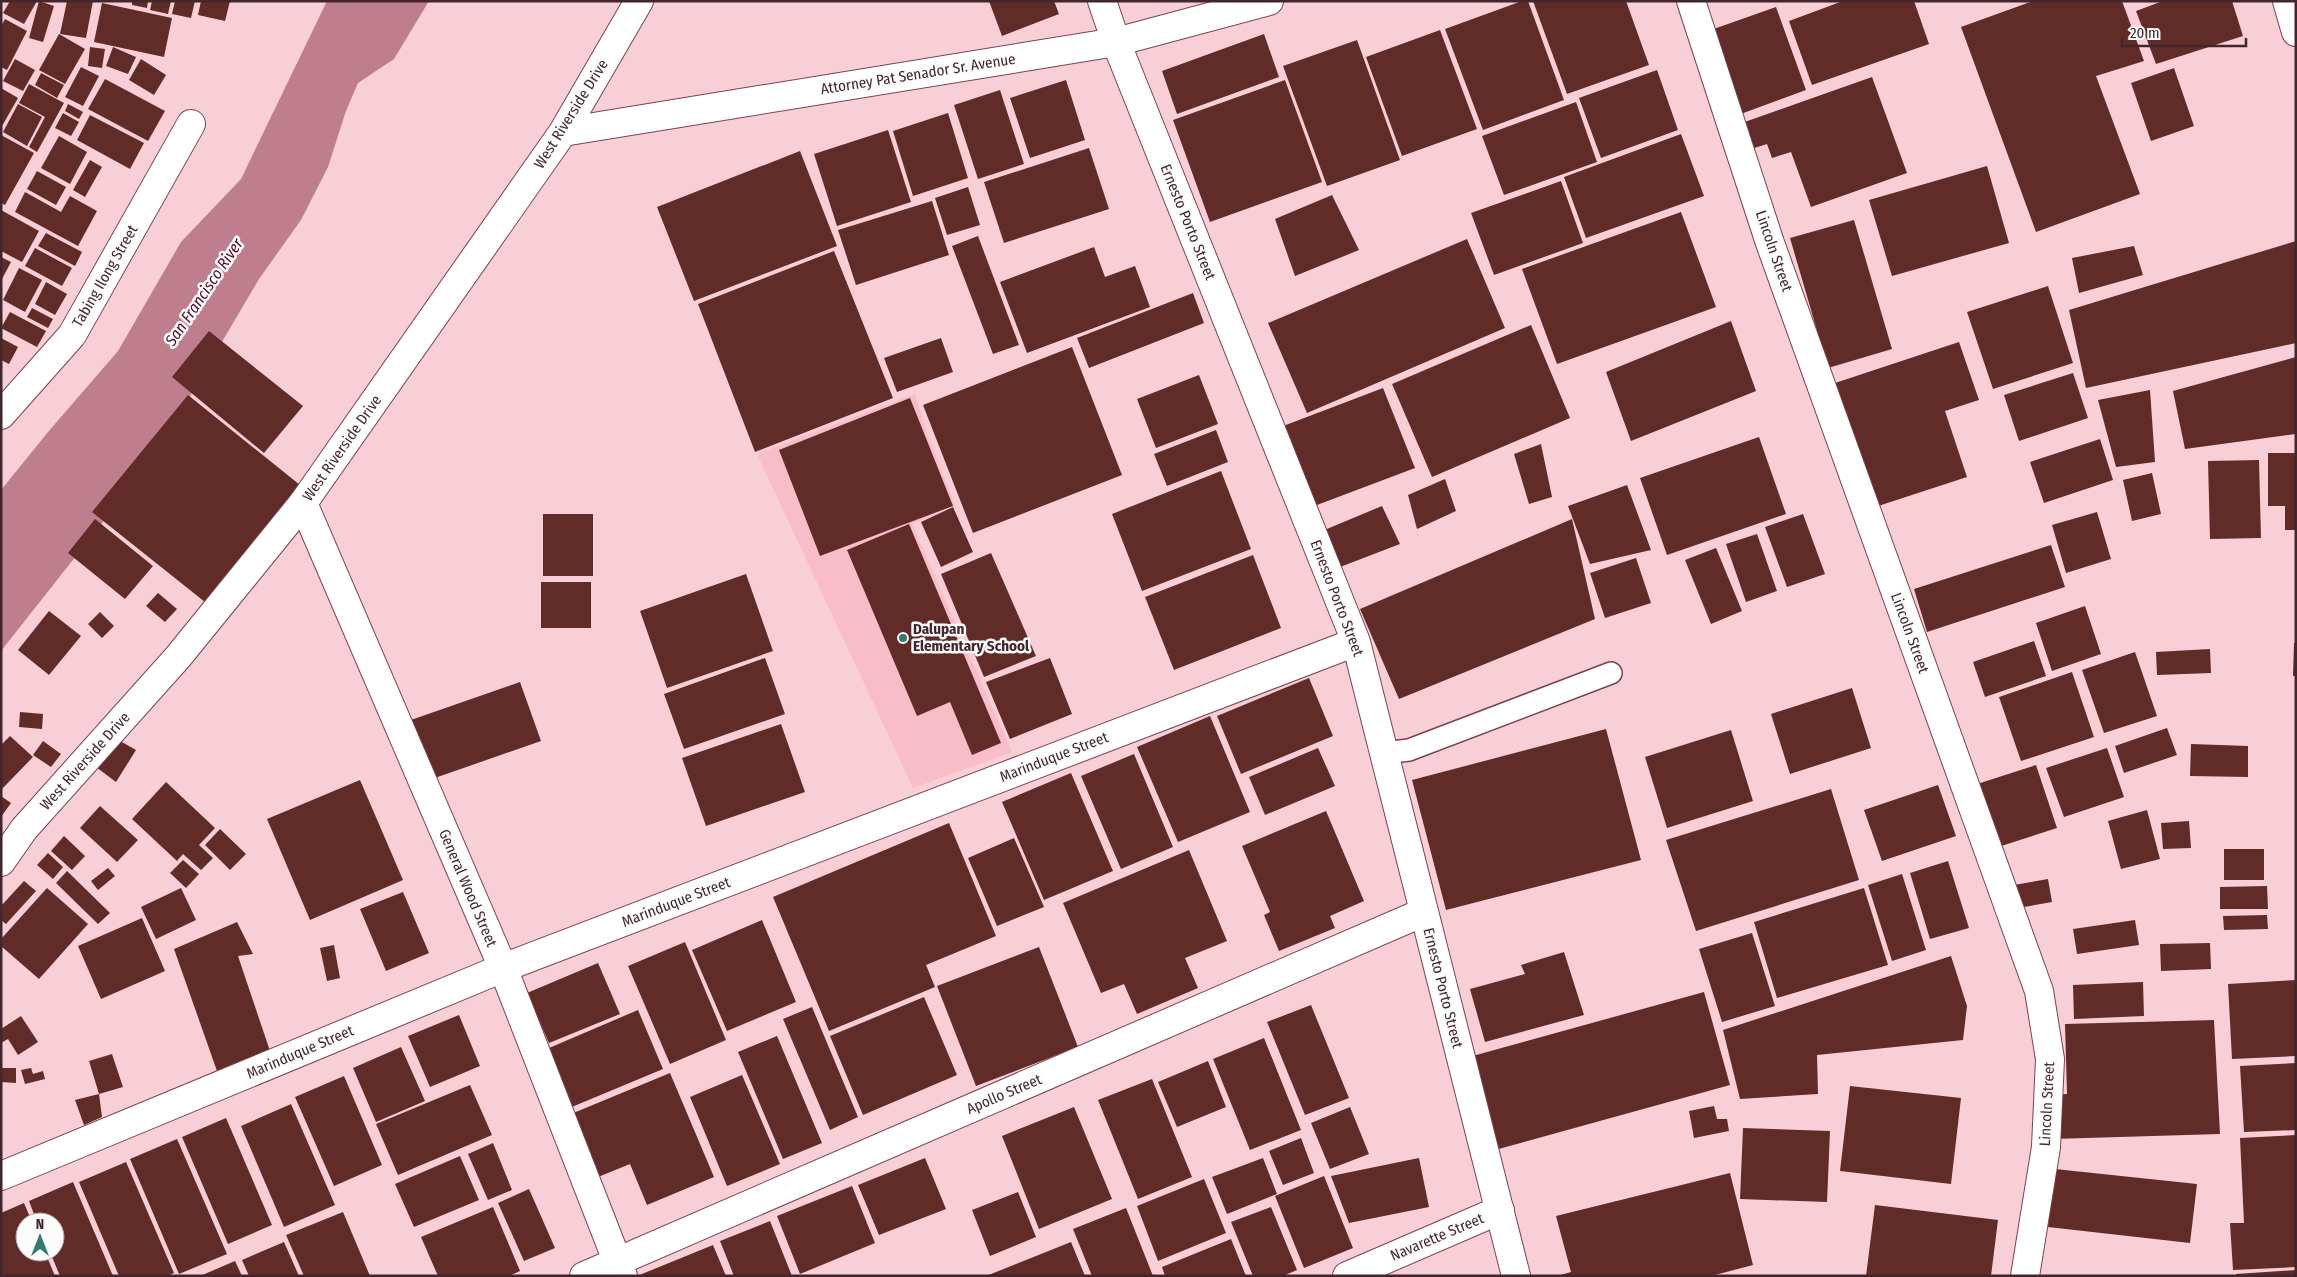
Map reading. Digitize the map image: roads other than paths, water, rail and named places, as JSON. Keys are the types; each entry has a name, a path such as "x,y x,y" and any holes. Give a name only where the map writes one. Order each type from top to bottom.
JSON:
{"street":[{"name":"West Riverside Drive","path":"1,862 24,829 178,657 303,504 563,132 639,1"},
{"name":"Ernesto Porto Street","path":"1102,1 1116,42 1356,642 1516,1276"},
{"name":"Attorney Pat Senador Sr. Avenue","path":"563,132 1116,42 1270,1"},
{"name":"Lincoln Street","path":"1691,1 1770,243 2039,990 2050,1069 2046,1147 2025,1276"},
{"path":"2287,1 2296,32"},
{"name":"Tabing Ilong Street","path":"1,415 72,335 191,124"},
{"name":"General Wood Street","path":"303,504 503,968 620,1269"},
{"name":"Marinduque Street","path":"1,1176 503,968 1356,642"},
{"name":"Apollo Street","path":"584,1276 620,1269 1424,912"},
{"name":"Navarette Street","path":"1347,1276 1500,1210"}],"lane":[{"path":"1384,753 1410,750 1611,673"}],"water":[{"name":"San Francisco River","path":"327,1 429,1 394,59 358,83 346,111 328,167 301,220 259,279 155,456 1,651 1,490 118,351 181,242 241,179"}],"place":[{"name":"Dalupan Elementary School","path":"903,638"}]}
